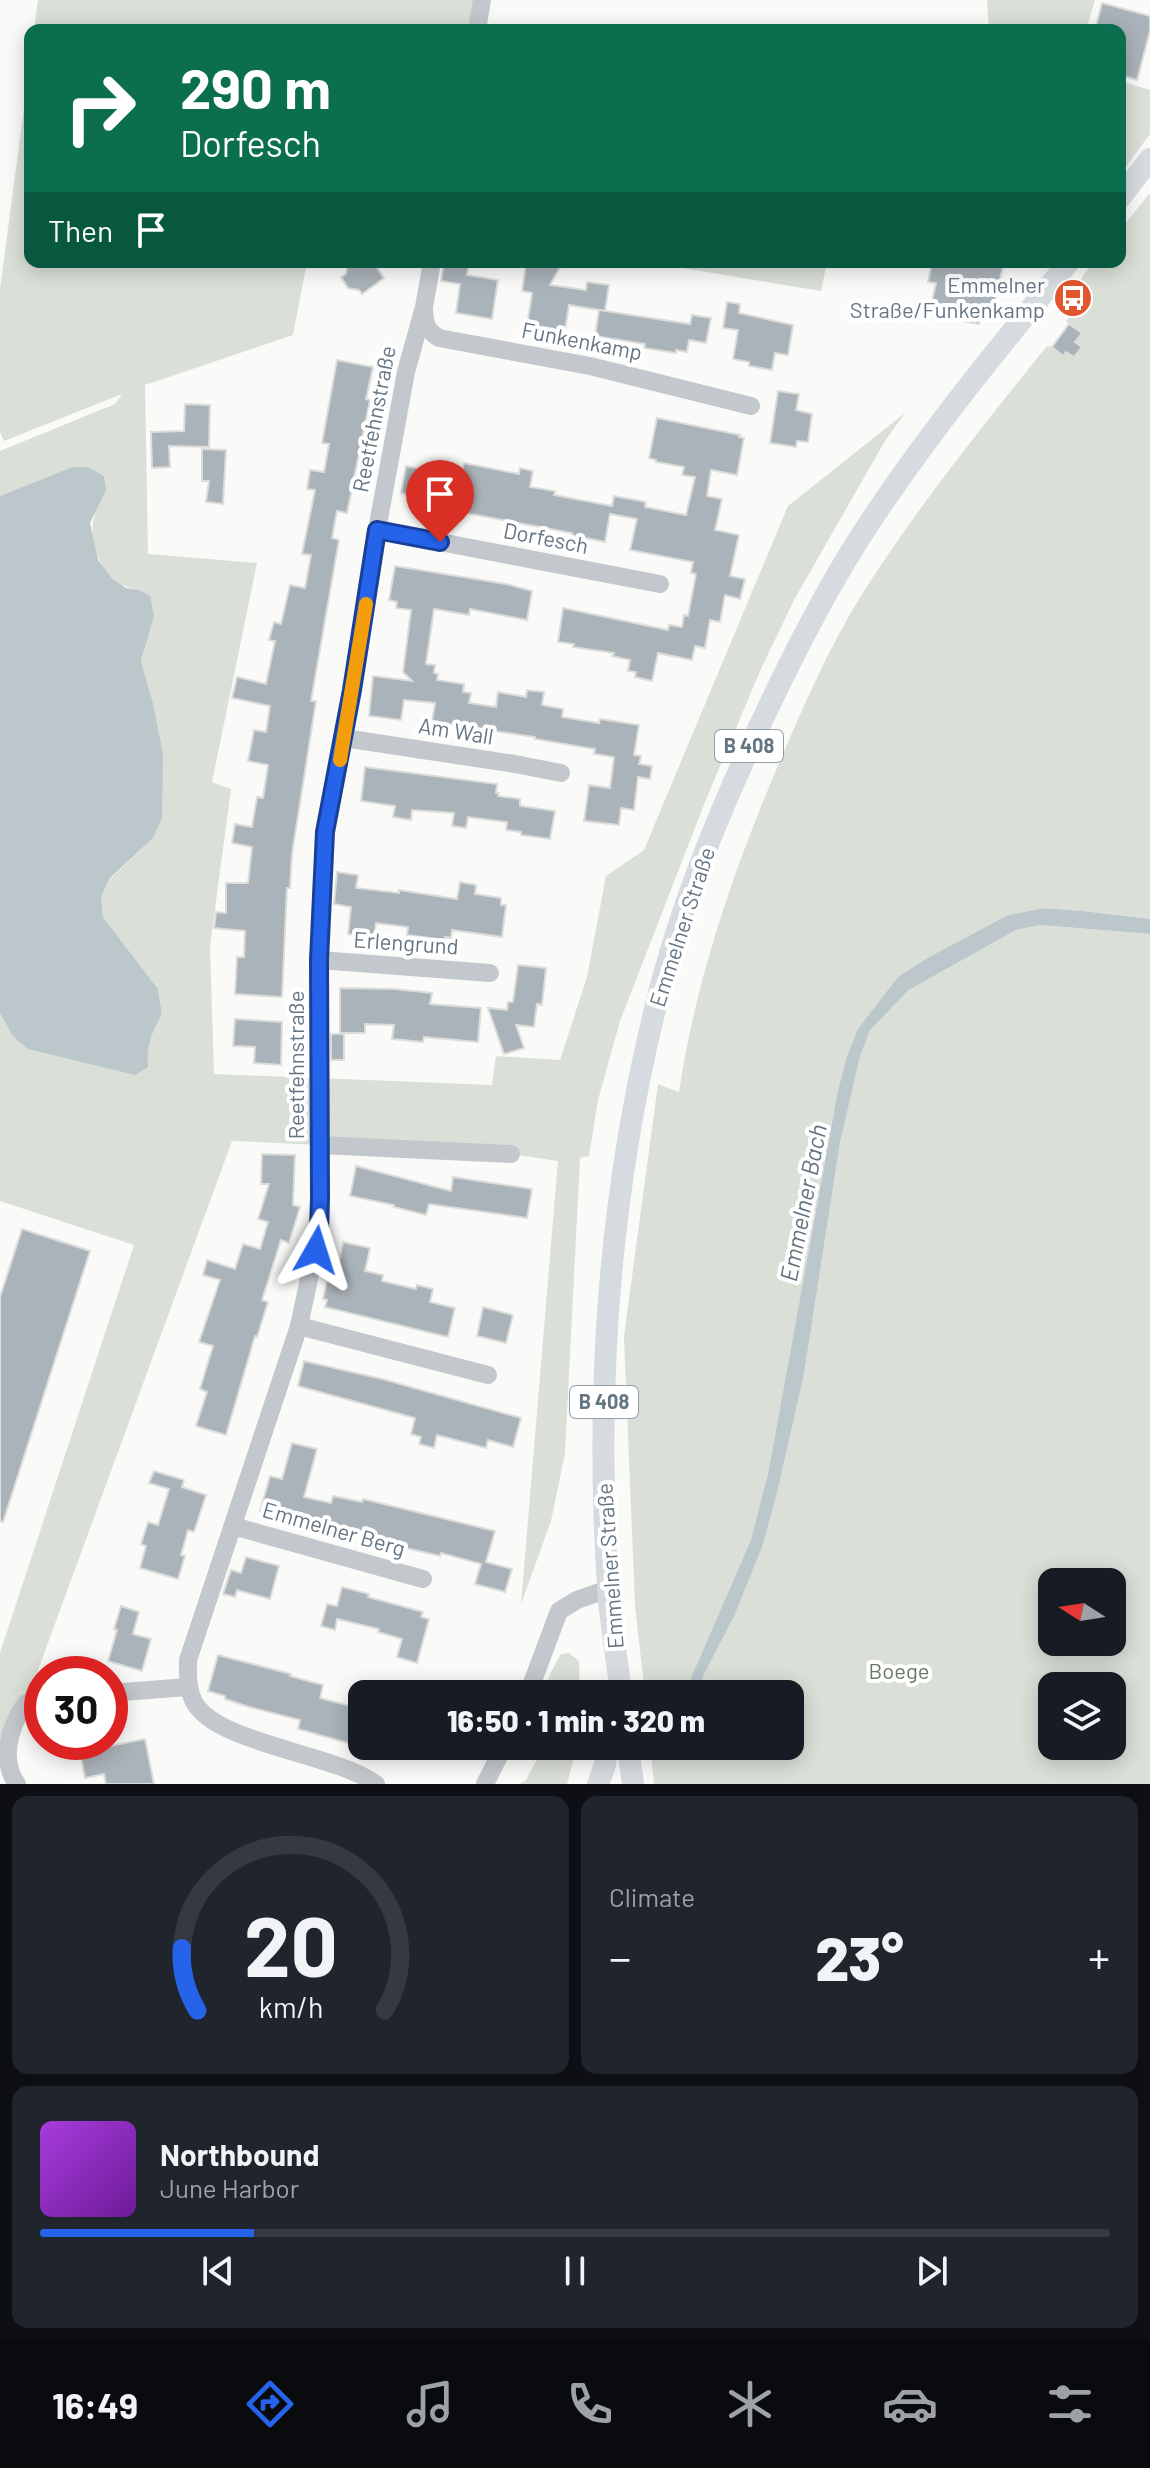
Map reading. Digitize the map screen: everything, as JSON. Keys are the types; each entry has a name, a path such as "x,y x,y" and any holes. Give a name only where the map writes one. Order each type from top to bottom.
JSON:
{"main road":[{"path":"1126,190 1150,159"},
{"name":"Emmelner Straße","path":"619,1680 608,1589 604,1494 604,1390 611,1264 629,1126 656,1002 695,876 743,760 790,661 868,524 924,445 1064,268"},
{"path":"611,1617 611,1680"},
{"path":"598,1784 606,1760"},
{"path":"630,1760 633,1784"}],"street":[{"path":"478,24 482,0"},
{"name":"Reetfehnstraße","path":"188,1687 188,1660 299,1326 319,1232 319,960 325,832 344,738 406,372 431,268"},
{"name":"Funkenkamp","path":"424,307 425,325 439,338 605,369 751,406"},
{"name":"Dorfesch","path":"377,530 660,584"},
{"name":"Am Wall","path":"344,738 561,773"},
{"name":"Erlengrund","path":"319,960 490,973"},
{"path":"320,1145 511,1154"},
{"path":"299,1326 488,1375"},
{"name":"Emmelner Berg","path":"233,1526 423,1579"},
{"path":"533,1680 559,1611 577,1600 608,1589"},
{"path":"128,1692 188,1687 195,1704 212,1722 354,1771 376,1784"},
{"path":"17,1784 2,1762 9,1726 24,1706"},
{"path":"485,1784 497,1760"}],"green space":[{"path":"38,0 483,0 478,24 35,24"},
{"path":"987,0 1095,0 1088,24 989,24"},
{"path":"1126,83 1150,90 1150,134 1126,167"},
{"path":"24,108 24,268 306,268 293,335 145,385 148,554 257,563 212,782 231,789 210,946 214,1074 492,1085 496,1056 560,1060 587,977 606,876 644,850 788,506 905,413 885,441 794,600 760,671 705,802 620,1021 598,1100 589,1156 580,1158 565,1453 551,1521 521,1604 558,1161 511,1154 232,1141 43,1656 24,1656 24,1708 0,1764 0,1653 134,1245 0,1201 0,1013 12,1035 147,1067 150,1039 162,1014 158,989 103,917 101,897 110,879 153,838 163,753 141,661 146,644 139,590 115,580 99,559 92,534 97,508 72,467 0,496 0,451 115,404 122,394 4,441 0,432 0,289"},
{"name":"Boege","path":"1150,193 1150,919 1044,908 1008,915 929,957 899,977 847,1056 838,1090 762,1500 773,1505 778,1489 804,1374 840,1143 860,1055 870,1030 909,990 1016,930 1040,925 1150,934 1150,1784 654,1784 651,1760 804,1760 804,1680 643,1680 635,1606 624,1336 658,1084 679,1092 695,1008 731,886 787,745 841,631 866,588 930,495 1047,346 1052,347 1069,324 1066,321 1084,300 1075,292 1089,268 1126,268 1126,223"},
{"path":"682,268 826,268 821,291"},
{"path":"569,1653 579,1661 580,1680 548,1680 561,1654"},
{"path":"537,1760 573,1760 567,1784 520,1784 526,1780"}],"shaded area":[{"path":"72,467 88,467 104,476 106,490 90,523 98,560 112,578 126,588 150,596 154,616 141,661 163,753 162,818 153,838 110,878 101,897 103,917 158,989 162,1014 150,1039 148,1067 135,1075 28,1049 12,1035 0,1013 0,496"},
{"path":"1044,908 1150,919 1150,934 1040,925 1016,930 909,990 870,1030 860,1056 840,1143 804,1374 778,1489 762,1547 734,1616 702,1680 691,1680 751,1540 768,1474 838,1090 858,1029 898,977 1008,915"}],"building":[{"path":"1102,3 1150,16 1150,31 1137,80 1126,77 1126,24 1097,24"},
{"path":"347,268 377,268 384,278 362,294 359,290 348,288 341,277 346,274"},
{"path":"443,268 468,268 467,275 498,280 492,319 456,313 460,284 441,281"},
{"path":"525,268 560,268 550,285 586,290 587,282 609,285 605,311 569,305 565,331 527,326 532,293 522,291"},
{"path":"931,268 1003,268 992,315 981,313 979,324 929,314 936,283 928,282"},
{"path":"727,302 740,304 739,313 793,325 788,355 775,353 772,370 733,359 738,330 723,328"},
{"path":"599,310 690,324 692,315 711,318 706,343 689,340 687,352 676,350 676,353 644,348 645,344 595,336"},
{"path":"1069,324 1082,333 1075,342 1082,347 1074,357 1066,352 1063,356 1052,347"},
{"path":"337,360 373,367 366,399 370,400 347,513 337,511 332,538 339,540 311,701 316,701 292,854 290,888 287,888 282,997 235,994 237,957 244,957 245,931 214,928 216,912 226,913 226,883 248,883 252,847 232,843 235,824 252,827 257,797 263,798 268,765 248,761 254,730 266,732 270,706 232,698 237,677 266,684 275,641 269,640 274,622 281,624 290,585 305,588 311,555 302,554 315,490 307,489 310,470 324,472 329,444 322,443"},
{"path":"778,391 799,394 796,410 812,414 808,442 797,441 796,447 770,443"},
{"path":"185,404 210,405 209,447 169,446 170,467 152,468 151,432 184,431"},
{"path":"657,418 744,438 737,475 711,470 707,496 722,499 715,530 739,535 730,576 745,579 740,599 725,595 720,622 710,620 705,648 695,646 692,660 658,653 652,681 635,677 636,672 628,671 630,660 612,656 614,653 558,642 563,608 668,630 669,625 682,627 684,615 688,616 696,574 691,573 693,562 630,550 637,519 610,514 605,542 412,503 413,496 401,493 406,466 421,469 420,475 460,481 464,463 519,474 520,468 533,471 530,487 555,491 554,495 612,506 614,496 646,502 645,507 686,515 695,477 682,475 684,467 649,458"},
{"path":"202,449 226,450 223,504 206,502 209,481 202,481"},
{"path":"395,566 532,591 527,620 470,609 469,615 434,609 426,664 435,665 437,680 464,684 463,692 471,693 469,703 496,707 498,692 526,697 527,690 544,692 542,705 563,709 562,717 639,725 634,755 641,756 639,764 652,766 650,779 638,777 634,810 621,808 619,825 584,821 589,785 610,788 614,757 594,754 595,749 535,737 432,722 435,703 404,700 401,720 369,716 373,676 412,681 403,672 411,610 396,608 397,602 389,600"},
{"path":"365,767 497,784 498,796 520,799 520,806 555,811 550,839 506,830 507,822 468,817 466,828 452,826 454,813 412,810 411,820 393,817 395,806 361,801"},
{"path":"337,872 358,875 356,888 399,893 399,890 457,899 460,882 476,885 475,894 501,898 501,905 506,905 502,937 452,930 451,938 445,937 444,940 407,935 408,927 376,923 374,937 348,934 351,907 334,904"},
{"path":"518,965 546,968 542,1005 537,1004 534,1027 516,1025 524,1048 504,1054 488,1008 507,1010 508,1002 513,1002"},
{"path":"340,988 432,993 430,1004 481,1008 478,1042 424,1037 423,1042 392,1039 394,1025 365,1024 365,1033 340,1033"},
{"path":"235,1019 282,1022 281,1065 254,1063 255,1047 233,1046"},
{"path":"331,1034 344,1034 344,1060 331,1060"},
{"path":"262,1154 295,1155 293,1205 300,1207 289,1243 281,1240 262,1300 268,1302 226,1435 196,1426 207,1392 200,1389 213,1346 199,1342 220,1280 203,1275 207,1260 235,1269 243,1244 260,1249 268,1222 258,1219 269,1184 261,1184"},
{"path":"356,1166 451,1191 453,1177 532,1189 527,1218 429,1204 426,1215 350,1196"},
{"path":"22,1229 90,1251 3,1522 0,1521 0,1297"},
{"path":"343,1242 370,1248 365,1271 383,1275 382,1281 416,1289 417,1285 433,1289 430,1302 455,1308 448,1337 325,1307 327,1300 323,1299 331,1261 339,1263"},
{"path":"483,1307 513,1315 506,1343 477,1336"},
{"path":"304,1361 382,1379 521,1418 513,1447 488,1440 486,1448 437,1435 434,1448 419,1444 421,1437 411,1434 415,1418 298,1386"},
{"path":"292,1443 317,1449 304,1497 331,1503 333,1496 362,1502 363,1499 495,1531 486,1562 512,1569 505,1592 475,1584 481,1564 441,1553 440,1556 385,1543 384,1546 365,1541 366,1538 260,1511 270,1476 282,1479"},
{"path":"154,1471 184,1480 182,1487 206,1495 194,1532 188,1530 178,1579 140,1568 146,1546 141,1544 148,1522 158,1525 169,1489 149,1483"},
{"path":"246,1557 279,1566 270,1599 237,1590 235,1597 223,1594 231,1570 241,1573"},
{"path":"342,1587 423,1612 421,1617 429,1619 417,1663 397,1657 402,1639 378,1632 379,1629 337,1619 335,1630 321,1626 327,1604 337,1606"},
{"path":"121,1606 139,1612 133,1634 151,1639 142,1671 128,1667 128,1656 109,1656 117,1630 114,1629"},
{"path":"218,1655 323,1685 320,1698 348,1705 348,1743 298,1729 300,1720 249,1707 208,1691"},
{"path":"145,1739 154,1784 106,1784 104,1774 85,1778 82,1760 128,1760 128,1742"}],"slow traffic":[{"path":"340,760 366,604"}],"place":[{"name":"Emmelner Straße/Funkenkamp","path":"1073,298"}],"route":[{"path":"316,1250 320,1197 319,960 325,832 344,738 377,530 440,542"}],"water label":[{"name":"Emmelner Bach","path":"804,1203"}]}
